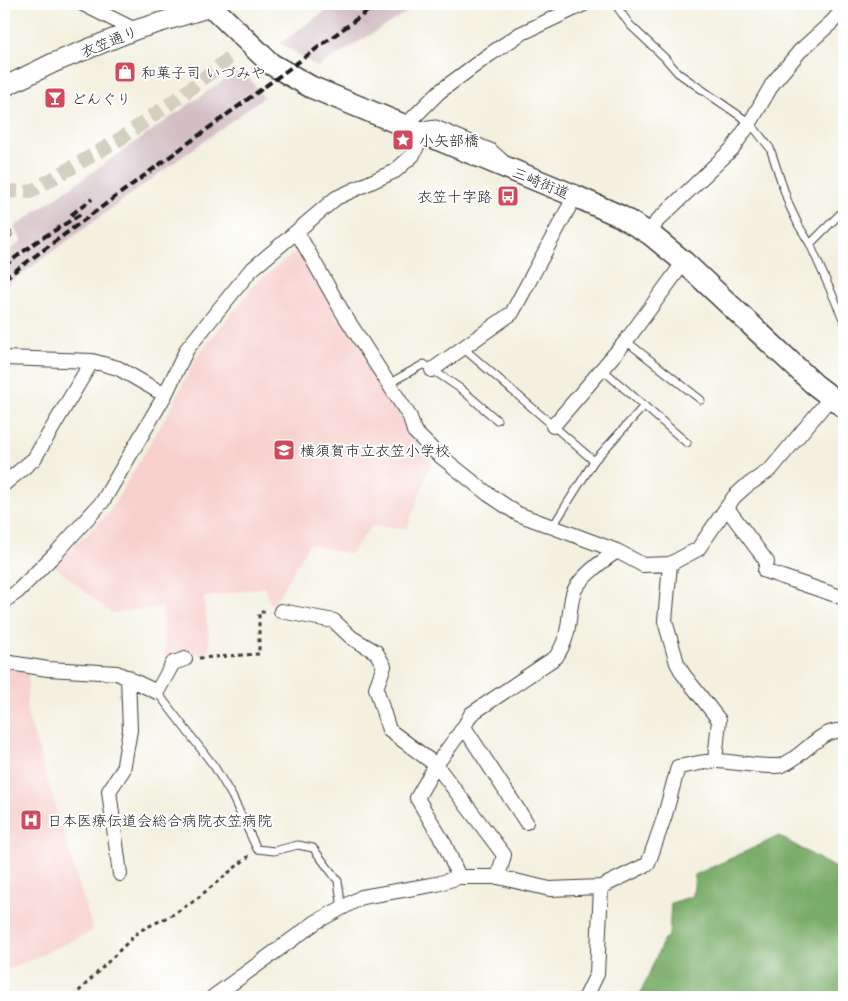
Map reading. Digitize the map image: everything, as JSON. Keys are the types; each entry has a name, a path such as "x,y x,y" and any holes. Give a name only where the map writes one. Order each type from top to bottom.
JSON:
{"main road":[{"name":"三崎街道","path":"212,5 271,64 311,87 575,196 620,216 650,234 684,262 814,384 840,403"}],"street":[{"path":"83,4 135,30"},
{"path":"4,601 17,592 57,552 103,501 165,395 187,350 250,271 336,198 395,171 413,154 416,130 413,118 439,92 520,34 584,4"},
{"name":"衣笠通り","path":"4,87 53,64 135,30 212,5"},
{"path":"650,234 657,221 732,149 774,82 800,51 833,21 844,8"},
{"path":"432,370 512,313 575,196"},
{"path":"297,232 343,313 410,418 414,431 434,451 488,494 518,514 617,551 643,564 670,564 698,549 734,496 745,486 771,469 840,403"},
{"path":"553,426 603,370 684,262"},
{"path":"4,358 92,361 118,368 165,395"},
{"path":"4,484 34,459 92,361"},
{"path":"727,508 767,562 766,571 844,598"},
{"path":"459,877 444,845 417,798 436,765 464,727 471,714 556,657 564,645 568,630 573,591 595,565 617,551"},
{"path":"670,564 666,620 677,663 719,720 715,761"},
{"path":"281,611 334,621 352,638 376,652 384,666 376,688 389,730 436,765 504,855 498,877"},
{"path":"4,662 48,668 117,672 157,692 173,663 185,659"},
{"path":"120,874 109,791 123,770 130,730 128,677"},
{"path":"464,727 526,822"},
{"path":"221,994 316,922 362,897 437,884 459,877 498,877 550,889 601,887 648,864 665,816 678,767 715,761 780,766 800,755 823,735 840,730 844,731"},
{"path":"586,997 597,974 601,887"}],"lane":[{"path":"615,4 630,26 678,73 750,123 770,148 789,205 810,244 844,321"},
{"path":"810,244 844,210"},
{"path":"626,341 701,400"},
{"path":"463,348 594,461"},
{"path":"388,384 424,364 497,420"},
{"path":"603,370 687,443"},
{"path":"553,526 594,461 644,406"},
{"path":"157,692 214,766 232,796 257,850 274,851 298,845 313,848 338,881 342,908"}],"path":[{"path":"185,659 259,654 259,612 281,611"},
{"path":"73,997 139,931 172,915 194,901 257,850"}],"shaded area":[{"path":"335,4 420,4 318,67 280,43"},
{"path":"234,73 250,79 264,97 4,287 4,254 22,241 14,227"},
{"name":"横須賀市立衣笠小学校","path":"297,251 305,253 328,295 337,321 343,320 402,410 400,416 412,440 432,460 407,529 372,526 350,554 309,544 274,604 269,603 265,587 204,598 210,646 206,653 176,657 166,663 162,607 111,613 53,565 108,514 170,410 196,358 257,282"},
{"name":"日本医療伝道会総合病院衣笠病院","path":"4,666 29,670 26,709 93,931 4,972"}],"green space":[{"path":"779,836 837,869 844,870 844,997 639,997 664,939 669,936 671,903 693,896 695,875"}],"tunnel":[{"path":"4,191 30,192 120,139 185,93 229,58"}],"railway":[{"path":"4,279 377,4"},
{"path":"71,215 92,199"},
{"path":"4,266 36,242 81,214"}],"place":[{"name":"和菓子司 いづみや","path":"125,72"},
{"name":"どんぐり","path":"55,98"},
{"name":"小矢部橋","path":"403,140"},
{"name":"衣笠十字路","path":"508,196"},
{"name":"横須賀市立衣笠小学校","path":"284,450"},
{"name":"日本医療伝道会総合病院衣笠病院","path":"31,820"}]}
